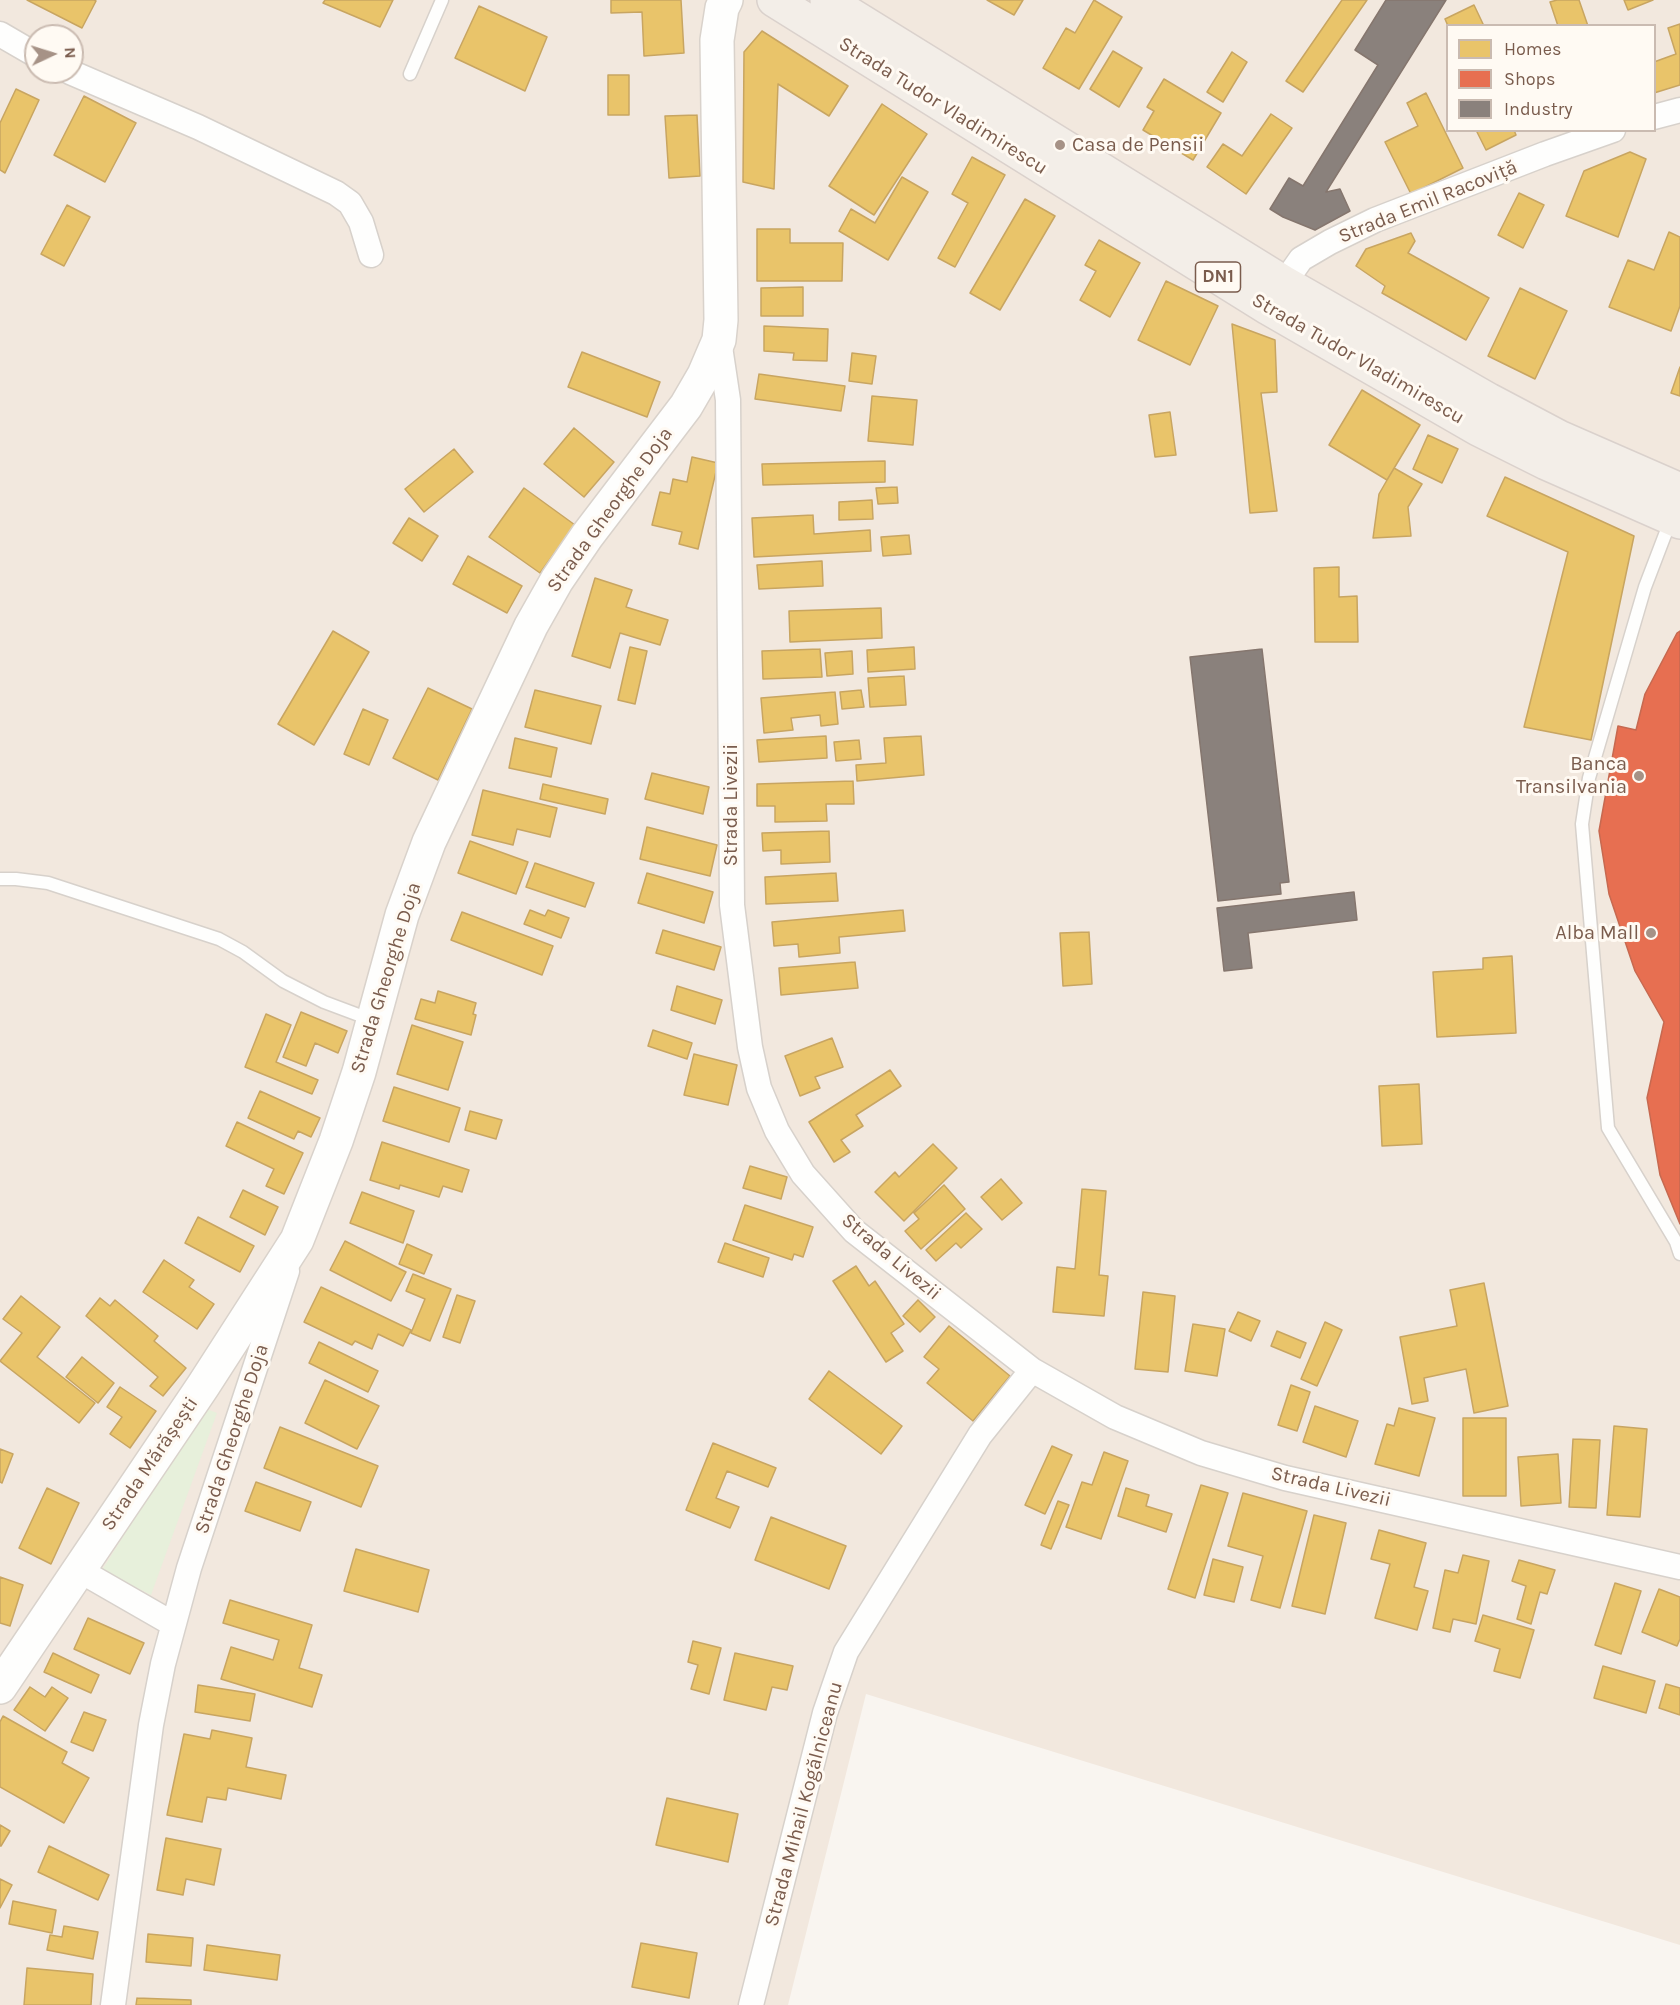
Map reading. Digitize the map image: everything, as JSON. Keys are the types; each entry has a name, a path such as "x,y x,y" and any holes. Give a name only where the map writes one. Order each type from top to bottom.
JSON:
{"main road":[{"name":"Strada Tudor Vladimirescu","path":"774,0 1276,295 1559,436 1677,510"},
{"name":"Strada Tudor Vladimirescu","path":"827,0 1276,295"}],"street":[{"name":"Strada Gheorghe Doja","path":"113,2005 151,1725 173,1624 297,1240 336,1141 373,1021 402,915 429,842 531,626 557,580 587,536 686,406 704,375 719,340 721,320 717,40 722,8 726,0"},
{"path":"0,34 24,48"},
{"path":"84,78 198,127 336,193 350,203 361,222 371,255"},
{"path":"1656,116 1680,110"},
{"name":"Strada Emil Racoviță","path":"1276,295 1301,259 1376,220 1607,132"},
{"name":"Strada Livezii","path":"719,340 728,400 732,904 750,1047 759,1088 777,1131 803,1174 854,1231 1032,1370 1115,1417 1201,1453 1286,1478 1680,1567"},
{"name":"Strada Mărășești","path":"0,1687 297,1240"},
{"name":"Strada Mihail Kogălniceanu","path":"751,2005 825,1713 846,1652 981,1435 1032,1370"},
{"path":"79,1570 173,1624"}],"lane":[{"path":"410,74 442,0"},
{"path":"1677,510 1641,598 1589,778 1582,824 1608,1128 1676,1242 1680,1254"},
{"path":"0,879 48,883 219,939 243,952 283,981 324,1002 373,1021"}],"shaded area":[{"path":"0,0 1680,0 1680,1945 866,1694 788,2005 0,2005"}],"green space":[{"path":"204,1408 217,1413 151,1595 102,1570"}],"building: Homes":[{"path":"27,0 96,1 84,24 74,24"},
{"path":"325,0 393,0 380,27 323,3"},
{"path":"611,0 681,0 684,53 644,56 642,12 611,13"},
{"path":"987,0 1023,0 1014,15"},
{"path":"1094,0 1122,17 1079,89 1043,68 1066,28 1075,33"},
{"path":"1342,0 1367,0 1303,92 1286,81"},
{"path":"1579,0 1587,24 1557,24 1550,2"},
{"path":"1624,0 1653,0 1628,10"},
{"path":"1474,5 1483,24 1447,24 1445,19"},
{"path":"479,6 547,37 525,91 455,58"},
{"path":"1680,24 1680,85 1656,92 1656,61 1676,54 1668,28"},
{"path":"762,31 848,86 829,116 778,84 774,189 743,182 744,52"},
{"path":"1113,51 1142,68 1119,107 1090,89"},
{"path":"1232,52 1247,62 1223,102 1207,92"},
{"path":"608,75 629,75 629,115 608,115"},
{"path":"1164,79 1221,113 1193,160 1143,130 1154,111 1147,107"},
{"path":"16,89 39,100 5,173 0,170 0,123"},
{"path":"1426,93 1463,168 1411,194 1385,142 1418,126 1407,103"},
{"path":"84,96 136,123 105,182 54,155"},
{"path":"882,104 927,134 874,215 829,186"},
{"path":"1271,114 1292,128 1246,194 1207,167 1223,144 1242,156"},
{"path":"697,115 700,176 669,178 665,116"},
{"path":"1477,132 1515,132 1516,135 1486,150"},
{"path":"1630,152 1646,159 1618,237 1566,216 1584,171"},
{"path":"972,157 1005,175 955,267 938,258 968,203 952,194"},
{"path":"902,177 928,192 888,260 839,231 851,209 875,223"},
{"path":"1519,193 1544,205 1523,248 1498,235"},
{"path":"1025,199 1055,216 1000,310 970,293"},
{"path":"67,205 90,217 64,266 41,254"},
{"path":"757,229 790,229 790,243 843,243 842,281 757,281"},
{"path":"1669,232 1680,237 1680,306 1671,331 1609,307 1628,260 1654,270"},
{"path":"1411,233 1415,241 1408,253 1489,298 1466,340 1382,293 1385,286 1356,266 1366,249"},
{"path":"1099,240 1140,263 1110,317 1080,300 1096,271 1085,265"},
{"path":"1166,281 1218,306 1190,365 1138,340"},
{"path":"803,287 803,316 761,316 761,288"},
{"path":"1520,288 1567,311 1535,379 1488,356"},
{"path":"1232,324 1275,340 1277,392 1261,393 1277,511 1250,513"},
{"path":"764,326 828,329 827,361 793,360 794,353 764,351"},
{"path":"582,352 660,382 647,417 568,387"},
{"path":"852,353 876,356 872,384 849,381"},
{"path":"1680,367 1680,396 1671,393"},
{"path":"759,374 845,386 841,411 755,399"},
{"path":"1362,390 1420,425 1387,480 1329,445"},
{"path":"872,396 917,400 913,445 868,441"},
{"path":"1170,412 1176,455 1155,457 1149,415"},
{"path":"574,428 614,462 584,497 544,464"},
{"path":"1428,435 1458,449 1442,483 1413,469"},
{"path":"454,449 473,472 424,512 405,489"},
{"path":"692,457 718,463 698,549 679,544 682,532 652,525 660,492 670,494 673,479 687,482"},
{"path":"885,461 885,482 763,485 762,464"},
{"path":"1394,468 1422,484 1408,507 1411,536 1373,538 1379,494"},
{"path":"1505,477 1634,536 1591,740 1524,727 1568,552 1487,516"},
{"path":"897,487 898,503 878,504 876,488"},
{"path":"524,488 575,525 540,573 489,537"},
{"path":"872,500 873,519 839,520 839,502"},
{"path":"813,515 814,534 870,530 871,551 754,557 752,518"},
{"path":"409,518 438,536 422,561 393,543"},
{"path":"909,535 911,554 883,556 881,537"},
{"path":"468,556 522,586 507,613 453,584"},
{"path":"822,561 823,586 759,589 757,565"},
{"path":"1339,567 1339,597 1357,596 1358,642 1315,642 1314,568"},
{"path":"595,578 632,590 626,607 668,620 660,645 620,633 610,668 572,656"},
{"path":"881,608 882,638 790,642 789,611"},
{"path":"333,631 369,652 314,745 278,724"},
{"path":"630,647 647,651 635,704 618,700"},
{"path":"914,647 915,669 868,672 867,650"},
{"path":"820,649 822,677 763,679 762,651"},
{"path":"852,651 853,674 827,676 825,653"},
{"path":"904,676 906,705 870,707 868,678"},
{"path":"428,688 472,709 438,780 393,758"},
{"path":"535,690 601,706 591,744 525,727"},
{"path":"861,690 864,707 842,709 840,692"},
{"path":"835,692 838,724 821,726 820,715 791,718 793,730 764,733 761,698"},
{"path":"363,709 388,720 369,765 344,754"},
{"path":"826,736 827,758 759,762 757,740"},
{"path":"921,736 924,775 857,781 856,765 886,763 884,738"},
{"path":"515,738 557,748 551,777 509,768"},
{"path":"859,740 861,759 836,761 834,742"},
{"path":"652,773 709,787 703,814 645,799"},
{"path":"853,781 854,804 826,804 827,821 775,822 775,806 757,806 757,784"},
{"path":"543,784 608,799 605,814 540,799"},
{"path":"483,790 557,808 550,837 517,829 513,845 472,835"},
{"path":"647,827 717,845 710,876 640,859"},
{"path":"829,831 830,862 781,864 781,850 763,851 762,833"},
{"path":"470,841 528,862 516,894 458,873"},
{"path":"535,863 594,883 585,907 526,887"},
{"path":"647,873 713,892 704,923 638,903"},
{"path":"836,873 838,901 766,904 765,877"},
{"path":"530,910 545,916 548,910 569,918 561,938 524,924"},
{"path":"903,910 905,931 839,937 840,953 799,957 798,944 774,946 772,922"},
{"path":"462,912 553,946 542,975 451,940"},
{"path":"663,930 721,947 714,970 656,953"},
{"path":"1089,932 1092,984 1063,986 1060,933"},
{"path":"1512,956 1516,1033 1437,1037 1433,972 1483,969 1483,958"},
{"path":"855,962 858,988 781,995 779,968"},
{"path":"677,986 722,1000 715,1024 671,1010"},
{"path":"438,991 476,1003 473,1014 476,1015 471,1035 415,1019 421,999 435,1003"},
{"path":"301,1012 347,1031 338,1053 315,1043 306,1066 283,1057"},
{"path":"266,1014 291,1025 276,1062 318,1080 312,1094 245,1067"},
{"path":"412,1025 463,1042 448,1090 397,1074"},
{"path":"653,1030 692,1043 687,1059 648,1046"},
{"path":"832,1038 843,1067 815,1077 820,1088 800,1096 785,1056"},
{"path":"694,1054 737,1065 728,1105 684,1095"},
{"path":"890,1070 901,1086 856,1115 863,1126 841,1140 850,1152 834,1162 809,1122"},
{"path":"1419,1084 1422,1144 1382,1146 1379,1086"},
{"path":"394,1087 460,1108 449,1142 383,1121"},
{"path":"260,1091 320,1118 311,1137 298,1131 294,1139 248,1118"},
{"path":"470,1111 502,1120 496,1139 465,1130"},
{"path":"237,1122 303,1153 284,1194 266,1186 274,1169 226,1146"},
{"path":"382,1142 469,1170 462,1192 443,1186 439,1197 400,1185 399,1189 370,1180"},
{"path":"933,1144 957,1168 904,1221 875,1192 895,1172 899,1177"},
{"path":"750,1166 787,1177 781,1199 743,1188"},
{"path":"1001,1179 1022,1203 1002,1220 981,1197"},
{"path":"944,1185 965,1209 921,1249 905,1231 919,1219 914,1213"},
{"path":"1082,1189 1106,1191 1099,1275 1108,1276 1104,1316 1053,1312 1057,1267 1075,1269"},
{"path":"243,1190 278,1207 265,1235 230,1217"},
{"path":"362,1192 414,1211 403,1243 350,1223"},
{"path":"745,1205 813,1227 803,1257 794,1254 792,1260 733,1240"},
{"path":"966,1213 982,1229 961,1248 956,1243 936,1261 926,1250"},
{"path":"198,1217 254,1246 240,1272 185,1243"},
{"path":"345,1241 406,1272 391,1301 330,1270"},
{"path":"725,1243 769,1258 763,1277 718,1262"},
{"path":"407,1244 432,1255 424,1274 399,1264"},
{"path":"164,1260 194,1280 189,1287 214,1304 197,1329 143,1292"},
{"path":"856,1266 869,1286 875,1281 904,1324 891,1333 903,1351 886,1362 833,1281"},
{"path":"413,1274 451,1289 430,1341 411,1333 425,1299 406,1291"},
{"path":"1484,1283 1508,1406 1474,1413 1466,1369 1424,1378 1428,1401 1412,1404 1400,1337 1457,1326 1450,1290"},
{"path":"321,1287 411,1330 403,1346 378,1334 372,1349 355,1341 352,1345 304,1322"},
{"path":"1143,1292 1175,1296 1168,1372 1135,1369"},
{"path":"457,1295 475,1301 460,1343 443,1337"},
{"path":"21,1296 60,1327 37,1357 95,1403 79,1423 0,1361 22,1333 3,1319"},
{"path":"100,1298 110,1306 115,1300 158,1336 154,1341 186,1368 163,1396 150,1386 158,1377 86,1316"},
{"path":"918,1300 935,1317 920,1332 903,1316"},
{"path":"1238,1312 1260,1321 1251,1341 1229,1331"},
{"path":"1325,1322 1342,1330 1317,1386 1301,1379"},
{"path":"1193,1324 1225,1329 1217,1376 1185,1371"},
{"path":"949,1326 1010,1376 973,1421 927,1383 939,1369 924,1357"},
{"path":"1277,1331 1306,1343 1300,1358 1271,1346"},
{"path":"319,1342 378,1371 368,1392 309,1363"},
{"path":"82,1357 114,1383 98,1403 66,1377"},
{"path":"829,1371 902,1426 881,1454 809,1399"},
{"path":"325,1380 379,1406 357,1449 305,1423"},
{"path":"1291,1385 1310,1392 1297,1431 1278,1425"},
{"path":"120,1387 156,1411 130,1448 110,1434 122,1417 107,1407"},
{"path":"1315,1406 1358,1421 1346,1457 1303,1442"},
{"path":"1399,1408 1435,1418 1419,1476 1375,1464 1387,1424 1394,1426"},
{"path":"1463,1418 1506,1418 1506,1496 1463,1496"},
{"path":"1614,1426 1647,1429 1640,1517 1607,1515"},
{"path":"280,1427 378,1466 361,1507 264,1468"},
{"path":"1573,1439 1600,1440 1596,1508 1569,1507"},
{"path":"713,1443 776,1468 768,1487 727,1471 716,1498 739,1507 730,1528 686,1510"},
{"path":"1052,1446 1072,1455 1045,1514 1025,1505"},
{"path":"0,1449 13,1454 2,1483 0,1482"},
{"path":"1104,1452 1128,1461 1101,1539 1066,1527 1082,1482 1092,1485"},
{"path":"1558,1454 1561,1503 1521,1506 1518,1457"},
{"path":"256,1482 311,1502 300,1531 245,1511"},
{"path":"1201,1485 1228,1493 1195,1598 1168,1589"},
{"path":"47,1488 79,1503 51,1564 19,1548"},
{"path":"1126,1488 1149,1495 1146,1506 1172,1514 1166,1532 1118,1516"},
{"path":"1243,1493 1307,1511 1280,1608 1251,1600 1263,1556 1228,1546"},
{"path":"1058,1501 1069,1505 1051,1549 1041,1545"},
{"path":"1314,1515 1346,1523 1325,1614 1292,1606"},
{"path":"771,1517 846,1546 829,1589 755,1560"},
{"path":"1379,1530 1426,1543 1414,1587 1428,1591 1417,1630 1375,1618 1390,1564 1371,1559"},
{"path":"356,1549 429,1570 418,1612 344,1591"},
{"path":"1463,1555 1489,1561 1476,1624 1453,1619 1450,1632 1433,1628 1445,1570 1458,1573"},
{"path":"1213,1559 1243,1567 1234,1602 1204,1595"},
{"path":"1519,1560 1555,1570 1547,1594 1540,1592 1531,1624 1517,1619 1526,1586 1512,1581"},
{"path":"0,1577 23,1585 10,1626 0,1623"},
{"path":"1615,1583 1641,1591 1621,1654 1595,1645"},
{"path":"1659,1589 1680,1597 1680,1639 1677,1646 1642,1632"},
{"path":"230,1600 312,1625 299,1668 322,1675 312,1707 221,1679 231,1647 273,1660 279,1640 223,1623"},
{"path":"1483,1615 1534,1630 1520,1678 1494,1671 1500,1649 1475,1641"},
{"path":"88,1618 144,1643 130,1674 74,1649"},
{"path":"693,1641 721,1648 709,1694 691,1689 698,1665 688,1662"},
{"path":"53,1653 99,1675 91,1693 44,1672"},
{"path":"735,1653 793,1666 787,1690 772,1687 766,1710 724,1700"},
{"path":"1603,1666 1655,1681 1646,1713 1594,1698"},
{"path":"1666,1684 1680,1688 1680,1715 1659,1708"},
{"path":"198,1685 255,1694 250,1721 195,1712"},
{"path":"30,1687 45,1697 52,1687 68,1698 45,1731 14,1710"},
{"path":"84,1712 106,1720 93,1751 71,1742"},
{"path":"3,1716 67,1752 62,1763 89,1778 64,1823 0,1787 0,1722"},
{"path":"212,1730 252,1738 246,1767 286,1775 281,1799 228,1788 226,1800 207,1797 202,1822 167,1815 184,1734 210,1739"},
{"path":"667,1798 738,1814 728,1862 656,1845"},
{"path":"0,1825 10,1831 1,1846 0,1846"},
{"path":"166,1838 221,1849 214,1885 186,1879 183,1895 157,1890"},
{"path":"49,1846 109,1875 98,1900 38,1872"},
{"path":"0,1879 12,1885 0,1908"},
{"path":"13,1901 56,1910 52,1933 9,1924"},
{"path":"64,1926 98,1932 93,1959 47,1950 50,1935 62,1937"},
{"path":"148,1934 193,1938 191,1966 146,1962"},
{"path":"641,1943 697,1953 689,1998 632,1987"},
{"path":"207,1945 280,1955 277,1980 204,1970"},
{"path":"27,1968 93,1974 91,2005 24,2005"},
{"path":"137,1998 191,2000 191,2005 136,2005"}],"building: Shops":[{"name":"Alba Mall","path":"1680,631 1680,1224 1660,1175 1647,1098 1664,1022 1635,971 1609,894 1599,831 1618,726 1636,730 1645,694"}],"building: Industry":[{"path":"1386,0 1446,0 1326,192 1340,189 1350,211 1315,230 1270,209 1289,178 1303,186 1378,65 1355,50"},
{"path":"1262,649 1289,882 1280,883 1281,894 1218,901 1190,657"},
{"path":"1354,892 1357,920 1248,933 1252,968 1224,971 1217,908"}],"place":[{"name":"Casa de Pensii","path":"1060,145"},
{"name":"Banca Transilvania","path":"1639,776"},
{"name":"Alba Mall","path":"1651,933"}]}
